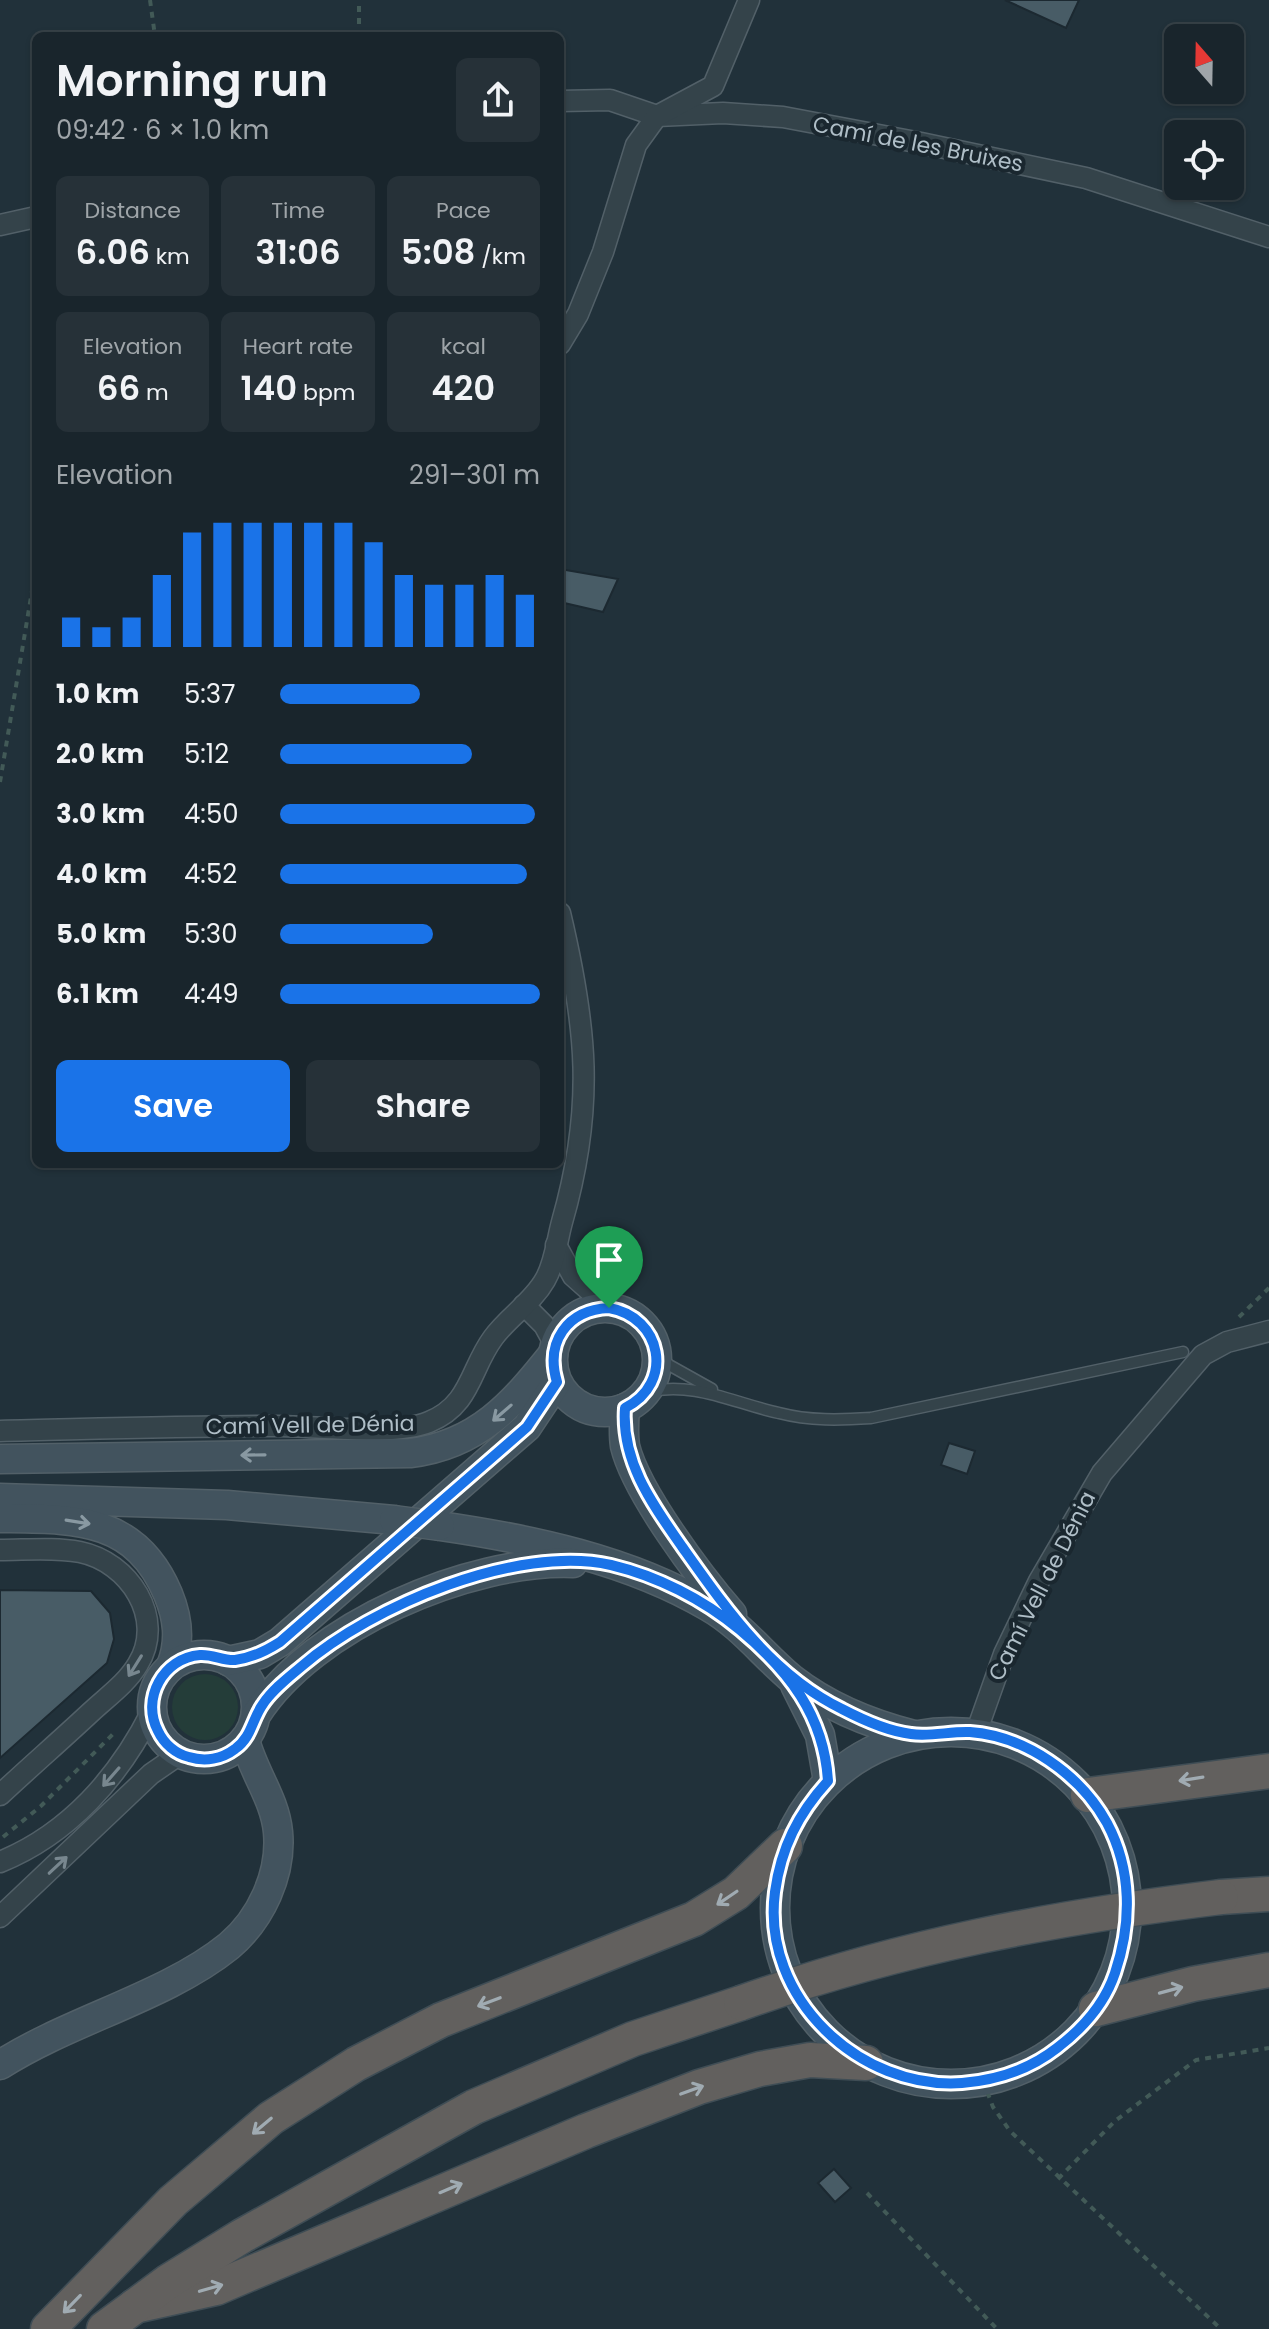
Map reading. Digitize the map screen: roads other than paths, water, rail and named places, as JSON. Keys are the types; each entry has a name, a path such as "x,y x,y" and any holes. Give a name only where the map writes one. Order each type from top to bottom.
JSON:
{"highway":[{"path":"1088,1795 1269,1771"},
{"path":"48,2329 173,2201 271,2118 356,2064 441,2020 694,1919 736,1893 785,1846"},
{"path":"104,2329 242,2236 474,2107 633,2039 837,1971 958,1939 1088,1914 1269,1894"},
{"path":"1096,2009 1193,1984 1269,1970"},
{"path":"135,2306 216,2288 586,2131 699,2087 760,2069 810,2060 866,2063"}],"main road":[{"path":"0,1459 410,1453 434,1449 469,1437 504,1413 554,1349 570,1321 581,1313 609,1308 642,1322 657,1354 657,1367 636,1400 626,1448 648,1493 719,1599 791,1678 845,1711 882,1727 914,1735"},
{"path":"554,1349 557,1382 578,1405 601,1412 636,1400"},
{"path":"228,1661 260,1654 280,1642 527,1427 557,1382"},
{"path":"527,1427 578,1405"},
{"path":"0,1498 227,1505 394,1520 508,1538 608,1565 674,1588 712,1608 761,1648"},
{"path":"0,1518 64,1520 99,1525 129,1540 160,1575 176,1616 178,1645 171,1666 156,1685 152,1711 160,1736 180,1754 233,1763 263,1787"},
{"path":"213,1759 225,1755 252,1716 286,1680 321,1650 408,1600 463,1580 511,1569 565,1563 608,1565"},
{"path":"252,1716 264,1665 280,1642"},
{"path":"0,2065 72,2025 179,1976 229,1946 266,1897 278,1855 277,1821 263,1787 243,1672 228,1661 203,1655 171,1666"},
{"path":"791,1678 820,1735 828,1781"},
{"path":"945,1731 976,1733 1018,1744 1056,1765 1088,1795 1115,1842 1127,1884 1128,1917 1123,1950 1112,1981 1096,2009 1074,2035 1047,2056 1016,2072 983,2081 930,2082 903,2078 866,2063 826,2033 796,1993 778,1946 774,1896 785,1846 810,1801 828,1781 868,1752 914,1735 945,1731"}],"street":[{"path":"564,337 578,314 603,252 629,161 657,116 713,86 749,0"},
{"name":"Camí de les Bruixes","path":"564,101 610,100 657,116 723,113 783,117 921,143 1086,178 1269,237"},
{"path":"0,225 32,218"},
{"path":"564,932 580,1009 585,1104 578,1166 547,1277 582,1287"},
{"path":"556,1245 582,1287 609,1308"},
{"name":"Camí Vell de Dénia","path":"0,1431 278,1426 397,1428 427,1423 468,1390 491,1340 547,1277"},
{"path":"524,1305 544,1325 554,1349"},
{"name":"Camí Vell de Dénia","path":"976,1733 1004,1654 1039,1581 1102,1473 1203,1355 1227,1342 1269,1331"},
{"path":"0,1550 82,1552 123,1574 139,1593 147,1626 139,1663 127,1679 0,1795"},
{"path":"0,1862 44,1840 100,1791 134,1748 152,1711"},
{"path":"0,1917 151,1774 180,1754"}],"lane":[{"path":"636,1400 676,1388 728,1397 803,1418 871,1418 1183,1352"},
{"path":"657,1354 669,1365 728,1397"}]}
